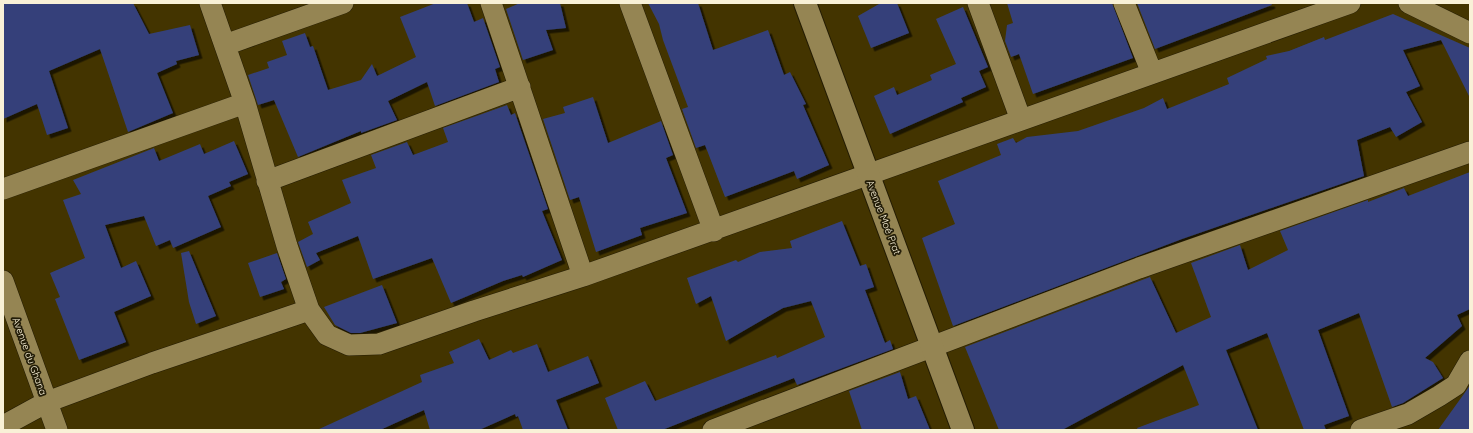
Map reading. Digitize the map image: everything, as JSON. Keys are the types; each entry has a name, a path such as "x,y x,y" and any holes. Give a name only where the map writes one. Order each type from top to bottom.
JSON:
{"street":[{"path":"210,3 245,103 287,246 309,310 327,335 349,345 379,344 474,311 583,276 714,231 1350,3"},
{"path":"225,45 343,3"},
{"path":"491,3 583,276"},
{"path":"630,3 714,231"},
{"name":"Avenue Moé Prat","path":"805,3 868,175 934,347 963,430"},
{"path":"978,3 1021,120"},
{"path":"1124,3 1152,73"},
{"path":"1409,3 1468,28"},
{"path":"267,181 520,87"},
{"path":"3,189 245,103"},
{"path":"713,430 1139,268 1470,152"},
{"name":"Avenue du Ghana","path":"3,281 57,430"},
{"path":"3,426 47,402 152,363 309,310"},
{"path":"1361,430 1408,414 1439,396 1456,385 1470,360"}],"building":[{"path":"3,3 133,3 149,34 190,25 199,55 176,61 177,64 157,73 173,113 128,132 100,49 49,71 68,128 47,135 37,104 3,119"},
{"path":"436,3 467,3 474,22 483,18 500,67 495,69 499,82 435,106 427,82 388,101 397,120 361,133 361,131 298,157 274,100 258,105 248,75 269,68 267,62 287,55 282,41 305,33 310,47 313,46 328,90 361,80 372,64 377,76 416,57 400,17"},
{"path":"520,3 560,3 566,28 546,30 553,50 523,60 506,9"},
{"path":"648,3 698,3 713,50 768,30 784,75 790,72 806,104 803,105 829,165 797,179 794,171 725,197 705,145 696,148 682,109 688,107 663,40 659,24"},
{"path":"897,3 909,33 871,48 858,16 879,4"},
{"path":"1007,3 1112,3 1133,58 1033,94 1019,54 1011,57 1005,41 1007,25 1013,23"},
{"path":"1137,3 1271,3 1272,5 1155,49"},
{"path":"963,7 988,67 979,71 986,87 961,98 963,102 890,134 874,96 894,87 897,95 932,80 930,75 956,64 936,19"},
{"path":"1393,14 1470,48 1470,98 1441,40 1403,50 1420,86 1406,92 1422,122 1396,137 1390,127 1357,140 1364,176 1182,239 953,326 922,238 955,224 938,181 1001,155 997,144 1013,138 1016,143 1027,137 1078,131 1144,108 1163,98 1167,109 1229,84 1227,78 1267,59 1266,56 1289,51 1324,37 1325,40"},
{"path":"593,97 608,143 661,121 673,155 666,158 687,213 640,228 642,235 596,252 579,197 570,200 543,119 565,113 563,107"},
{"path":"507,105 511,115 515,113 548,209 542,211 562,260 523,277 522,275 503,281 451,303 432,258 373,279 358,236 316,253 320,260 307,267 298,242 313,234 308,222 351,203 342,180 376,168 371,155 407,142 413,155 448,142 443,128"},
{"path":"234,141 248,174 229,182 231,186 208,196 221,227 173,248 170,240 156,246 144,216 105,225 121,268 136,261 151,296 114,312 126,342 79,360 55,299 60,297 50,273 85,258 63,200 81,194 73,180 154,148 159,161 200,144 204,154"},
{"path":"1470,172 1470,309 1457,315 1462,326 1425,358 1433,362 1443,378 1403,403 1392,407 1359,313 1318,330 1349,416 1324,425 1326,430 1304,430 1267,333 1226,350 1258,430 1138,430 1137,428 1199,405 1183,365 1062,430 999,430 965,347 1150,277 1176,333 1211,317 1191,263 1240,245 1248,270 1288,250 1280,231 1368,200 1368,202 1404,188 1408,196"},
{"path":"842,221 860,266 866,264 874,287 865,290 885,343 890,340 893,349 797,385 794,378 662,430 618,430 605,398 645,381 655,401 776,355 777,358 825,337 811,301 783,308 726,341 711,296 696,304 687,278 736,260 738,262 760,252 792,248 790,241"},
{"path":"189,251 216,316 196,324 189,302 181,253"},
{"path":"277,253 286,279 281,282 284,289 260,297 248,263"},
{"path":"382,285 397,323 360,333 351,333 335,325 324,307"},
{"path":"479,339 489,360 511,350 513,353 537,344 548,372 588,356 599,383 556,400 568,430 523,430 518,416 516,417 515,414 479,430 430,430 424,410 380,430 317,430 422,382 420,375 454,363 449,352"},
{"path":"900,372 908,399 916,396 930,430 862,430 849,391"},
{"path":"1470,385 1470,430 1438,430 1466,391"}]}
